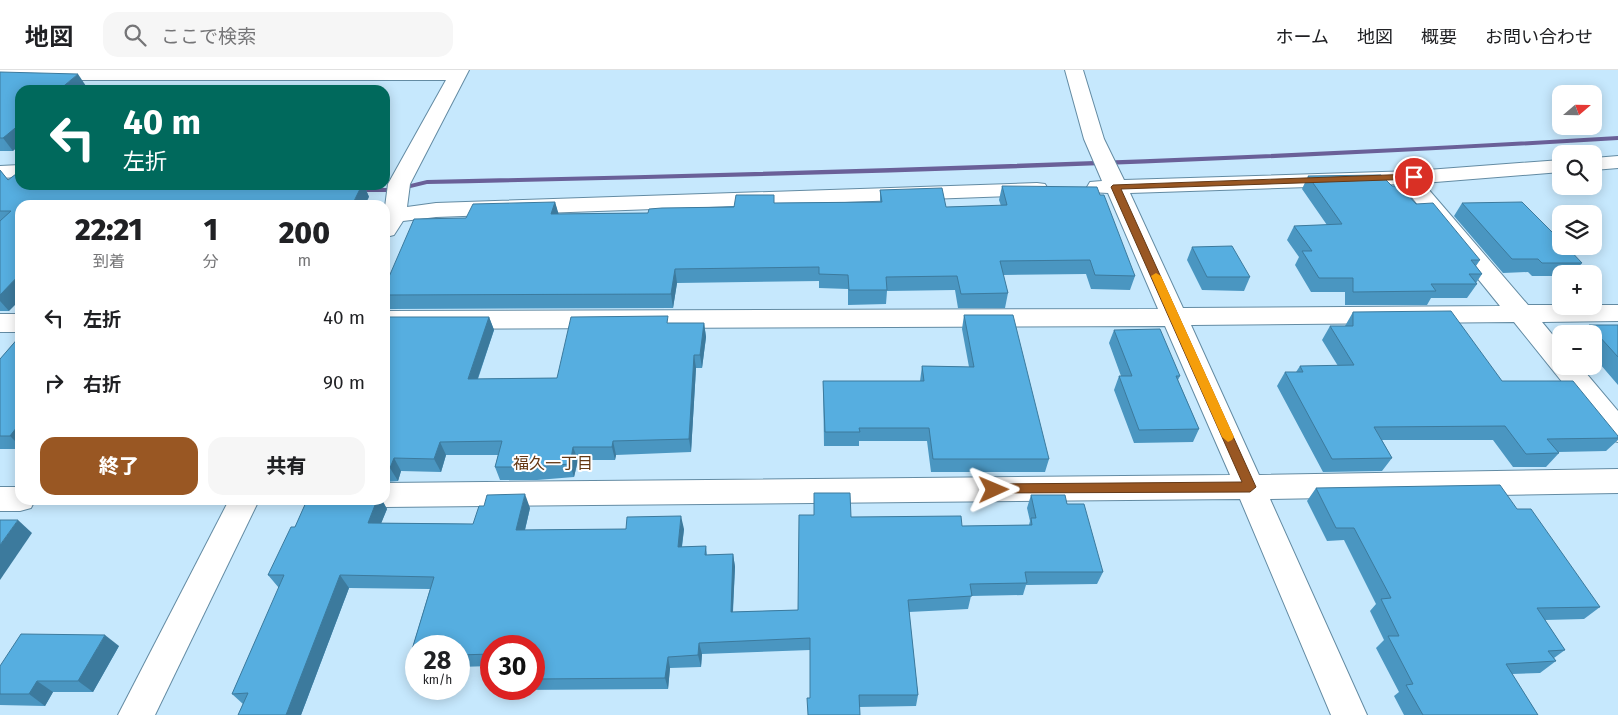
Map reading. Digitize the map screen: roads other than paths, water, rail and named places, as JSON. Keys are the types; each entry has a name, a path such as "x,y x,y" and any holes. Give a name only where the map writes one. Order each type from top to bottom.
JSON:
{"street":[{"path":"1074,70 1094,139 1175,317 1349,715"},
{"path":"0,75 459,72 394,198 436,210 1066,188 1114,182 1407,177 1552,167"},
{"path":"1602,163 1618,162"},
{"path":"0,172 15,171"},
{"path":"1407,177 1552,351"},
{"path":"390,320 1618,313"},
{"path":"0,323 15,323"},
{"path":"1572,375 1618,430"},
{"path":"390,495 1250,487 1618,481"},
{"path":"0,499 15,499"},
{"path":"136,715 241,505"}],"waterway":[{"path":"353,190 394,190 427,182 1022,167 1320,155 1618,138"}],"district":[{"name":"福久一丁目","path":"553,463"}]}
